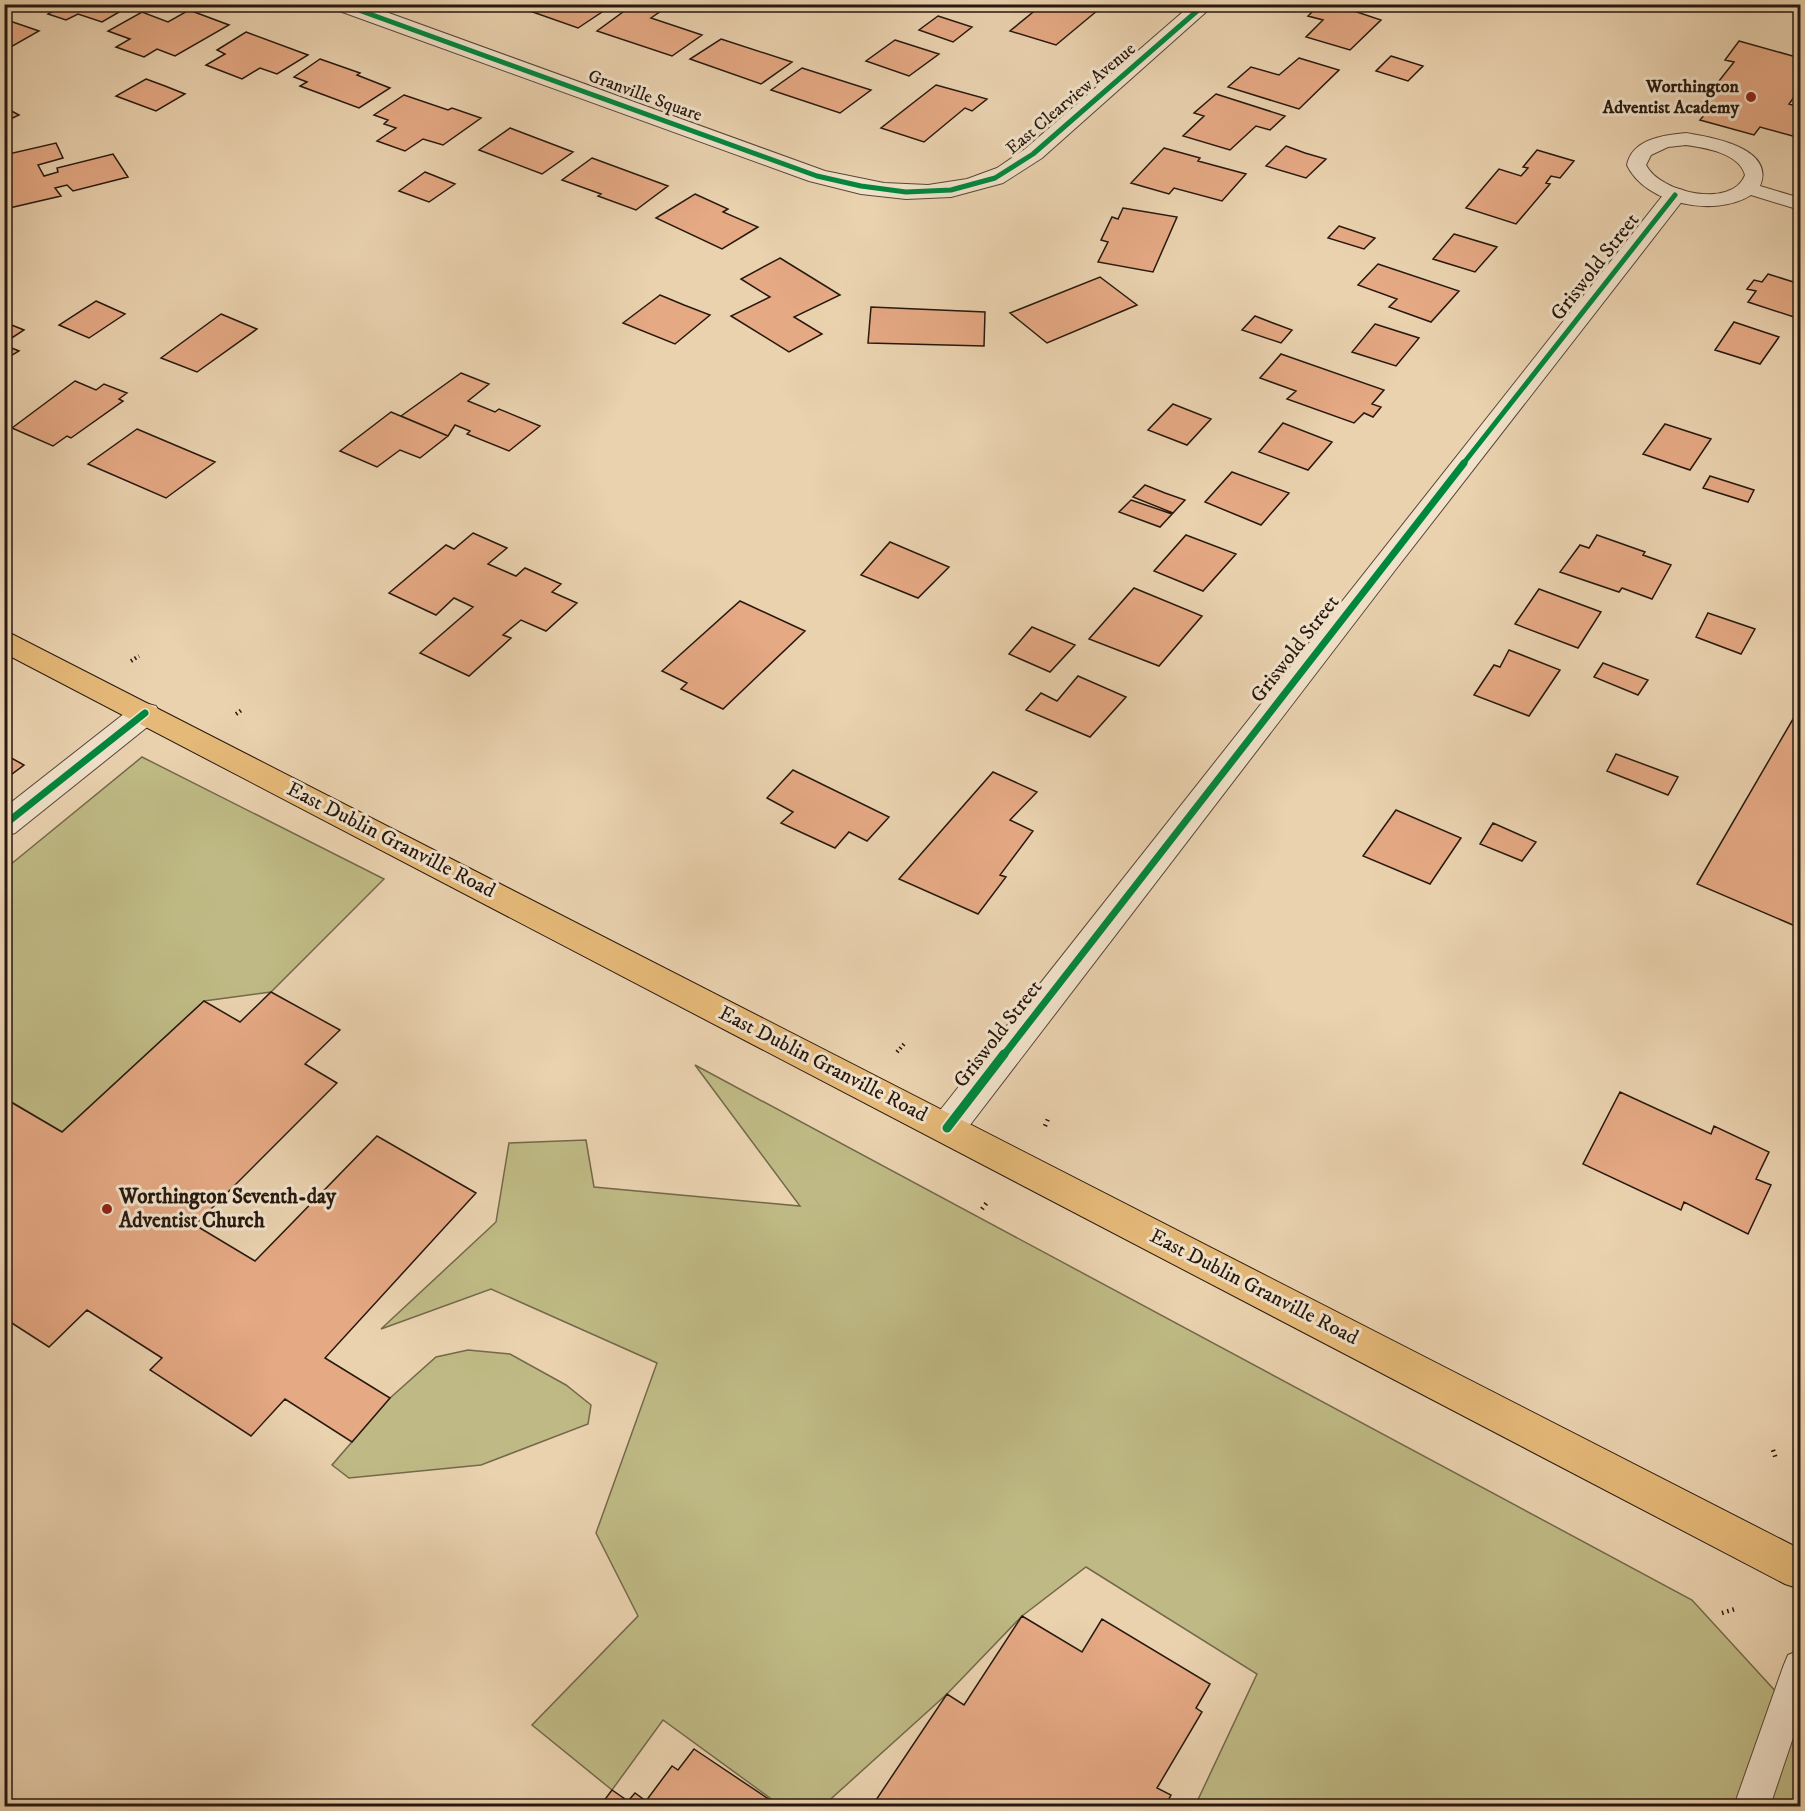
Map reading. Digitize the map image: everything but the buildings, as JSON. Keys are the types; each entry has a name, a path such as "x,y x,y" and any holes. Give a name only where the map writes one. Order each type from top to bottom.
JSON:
{"main road":[{"name":"East Dublin Granville Road","path":"4,640 1800,1570"}],"street":[{"name":"Granville Square","path":"342,4 817,176 862,188 904,192 943,192"},
{"name":"East Clearview Avenue","path":"943,192 998,177 1013,167 1205,4"},
{"name":"Griswold Street","path":"946,1128 1675,195"},
{"path":"4,825 145,713"}],"lane":[{"path":"1686,139 1724,147 1749,164 1754,174 1748,188 1731,197 1714,200 1675,195 1658,188 1638,169 1637,159 1642,151 1653,144 1686,139"},
{"path":"1748,188 1800,204"},
{"path":"1752,1806 1800,1667"}],"path":[{"path":"131,662 139,656"},
{"path":"235,715 243,709"},
{"path":"896,1053 905,1043"},
{"path":"1045,1126 1048,1119"},
{"path":"1773,1450 1776,1459"},
{"path":"1722,1613 1735,1609"}],"shaded area":[{"path":"142,757 384,879 271,992 204,1001 62,1132 5,1098 5,869"},
{"path":"695,1065 1692,1600 1800,1718 1800,1806 1195,1806 1257,1674 1086,1567 1022,1616 947,1694 823,1806 781,1806 663,1720 612,1790 532,1725 638,1616 596,1533 657,1363 491,1289 381,1329 496,1222 509,1143 586,1140 594,1187 800,1206"},
{"path":"468,1350 510,1354 566,1385 591,1405 588,1424 481,1465 349,1478 332,1465 390,1398 436,1357"}],"cycle path":[{"path":"342,4 817,176 861,186 906,192 951,190 995,178 1015,168 1205,4"},
{"path":"947,1128 1386,562 1675,195"},
{"path":"4,825 145,713"}],"place":[{"name":"Worthington Adventist Academy","path":"1751,97"},
{"name":"Worthington Seventh-day Adventist Church","path":"107,1209"}]}
